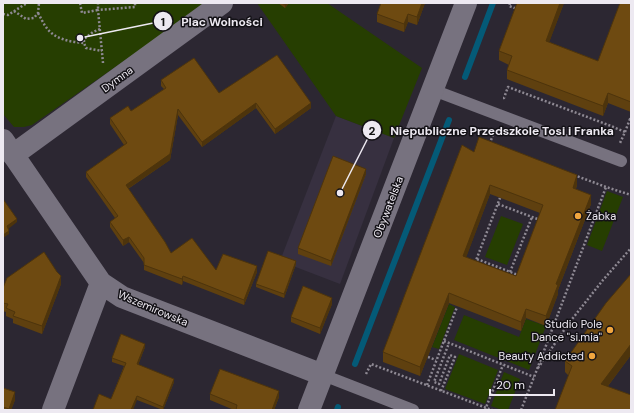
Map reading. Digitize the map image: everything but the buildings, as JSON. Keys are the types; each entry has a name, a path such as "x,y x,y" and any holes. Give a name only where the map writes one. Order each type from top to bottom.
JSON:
{"street":[{"name":"Dymna","path":"8,147 105,88 222,3"},
{"name":"Obywatelska","path":"309,410 466,3"},
{"name":"Wszemirowska","path":"8,147 101,283 122,297 323,375"},
{"path":"53,410 101,283"}],"lane":[{"path":"432,90 621,162"},
{"path":"323,375 413,410"}],"path":[{"path":"3,14 8,15 27,3"},
{"path":"14,11 26,19 34,18 38,13 39,3"},
{"path":"80,3 82,13 135,7 135,3"},
{"path":"98,3 105,88"},
{"path":"510,3 509,6 516,9 519,3"},
{"path":"38,13 47,29 57,37 84,43"},
{"path":"100,29 84,39 84,43 86,48 102,51"},
{"path":"500,97 504,98 508,87 625,132"},
{"path":"626,146 620,143 631,119"},
{"path":"490,143 497,145"},
{"path":"569,173 631,195"},
{"path":"520,410 536,372 606,187"},
{"path":"474,264 500,198"},
{"path":"498,204 546,223"},
{"path":"510,272 532,217"},
{"path":"536,372 569,323 631,248"},
{"path":"476,259 524,278"},
{"path":"426,385 457,307"},
{"path":"444,341 534,377"},
{"path":"441,391 455,357 450,355 439,384 434,382 450,343"},
{"path":"428,357 436,360"},
{"path":"371,364 492,410"},
{"path":"486,409 503,365"}],"shaded area":[{"path":"336,116 394,138 340,284 280,261"}],"green space":[{"path":"3,3 207,3 32,125 14,127 3,114"},
{"path":"257,3 327,3 422,68 394,138 336,116"},
{"path":"607,191 623,197 602,251 587,245"},
{"path":"501,216 523,224 507,265 485,257"},
{"path":"449,304 455,307 439,349 432,347"},
{"path":"464,315 519,337 526,319 546,326 529,370 454,340"},
{"path":"459,354 498,370 485,404 445,389"},
{"path":"504,372 520,379 508,410 502,410 491,406"}],"waterway":[{"path":"465,77 493,3"},
{"path":"355,364 449,120"}],"place":[{"name":"Plac Wolności","path":"80,38"},
{"name":"Niepubliczne Przedszkole Tosi i Franka","path":"340,193"},
{"name":"Żabka","path":"578,216"},
{"name":"Studio Pole Dance \"si.mia\"","path":"610,330"},
{"name":"Beauty Addicted","path":"592,356"}]}
